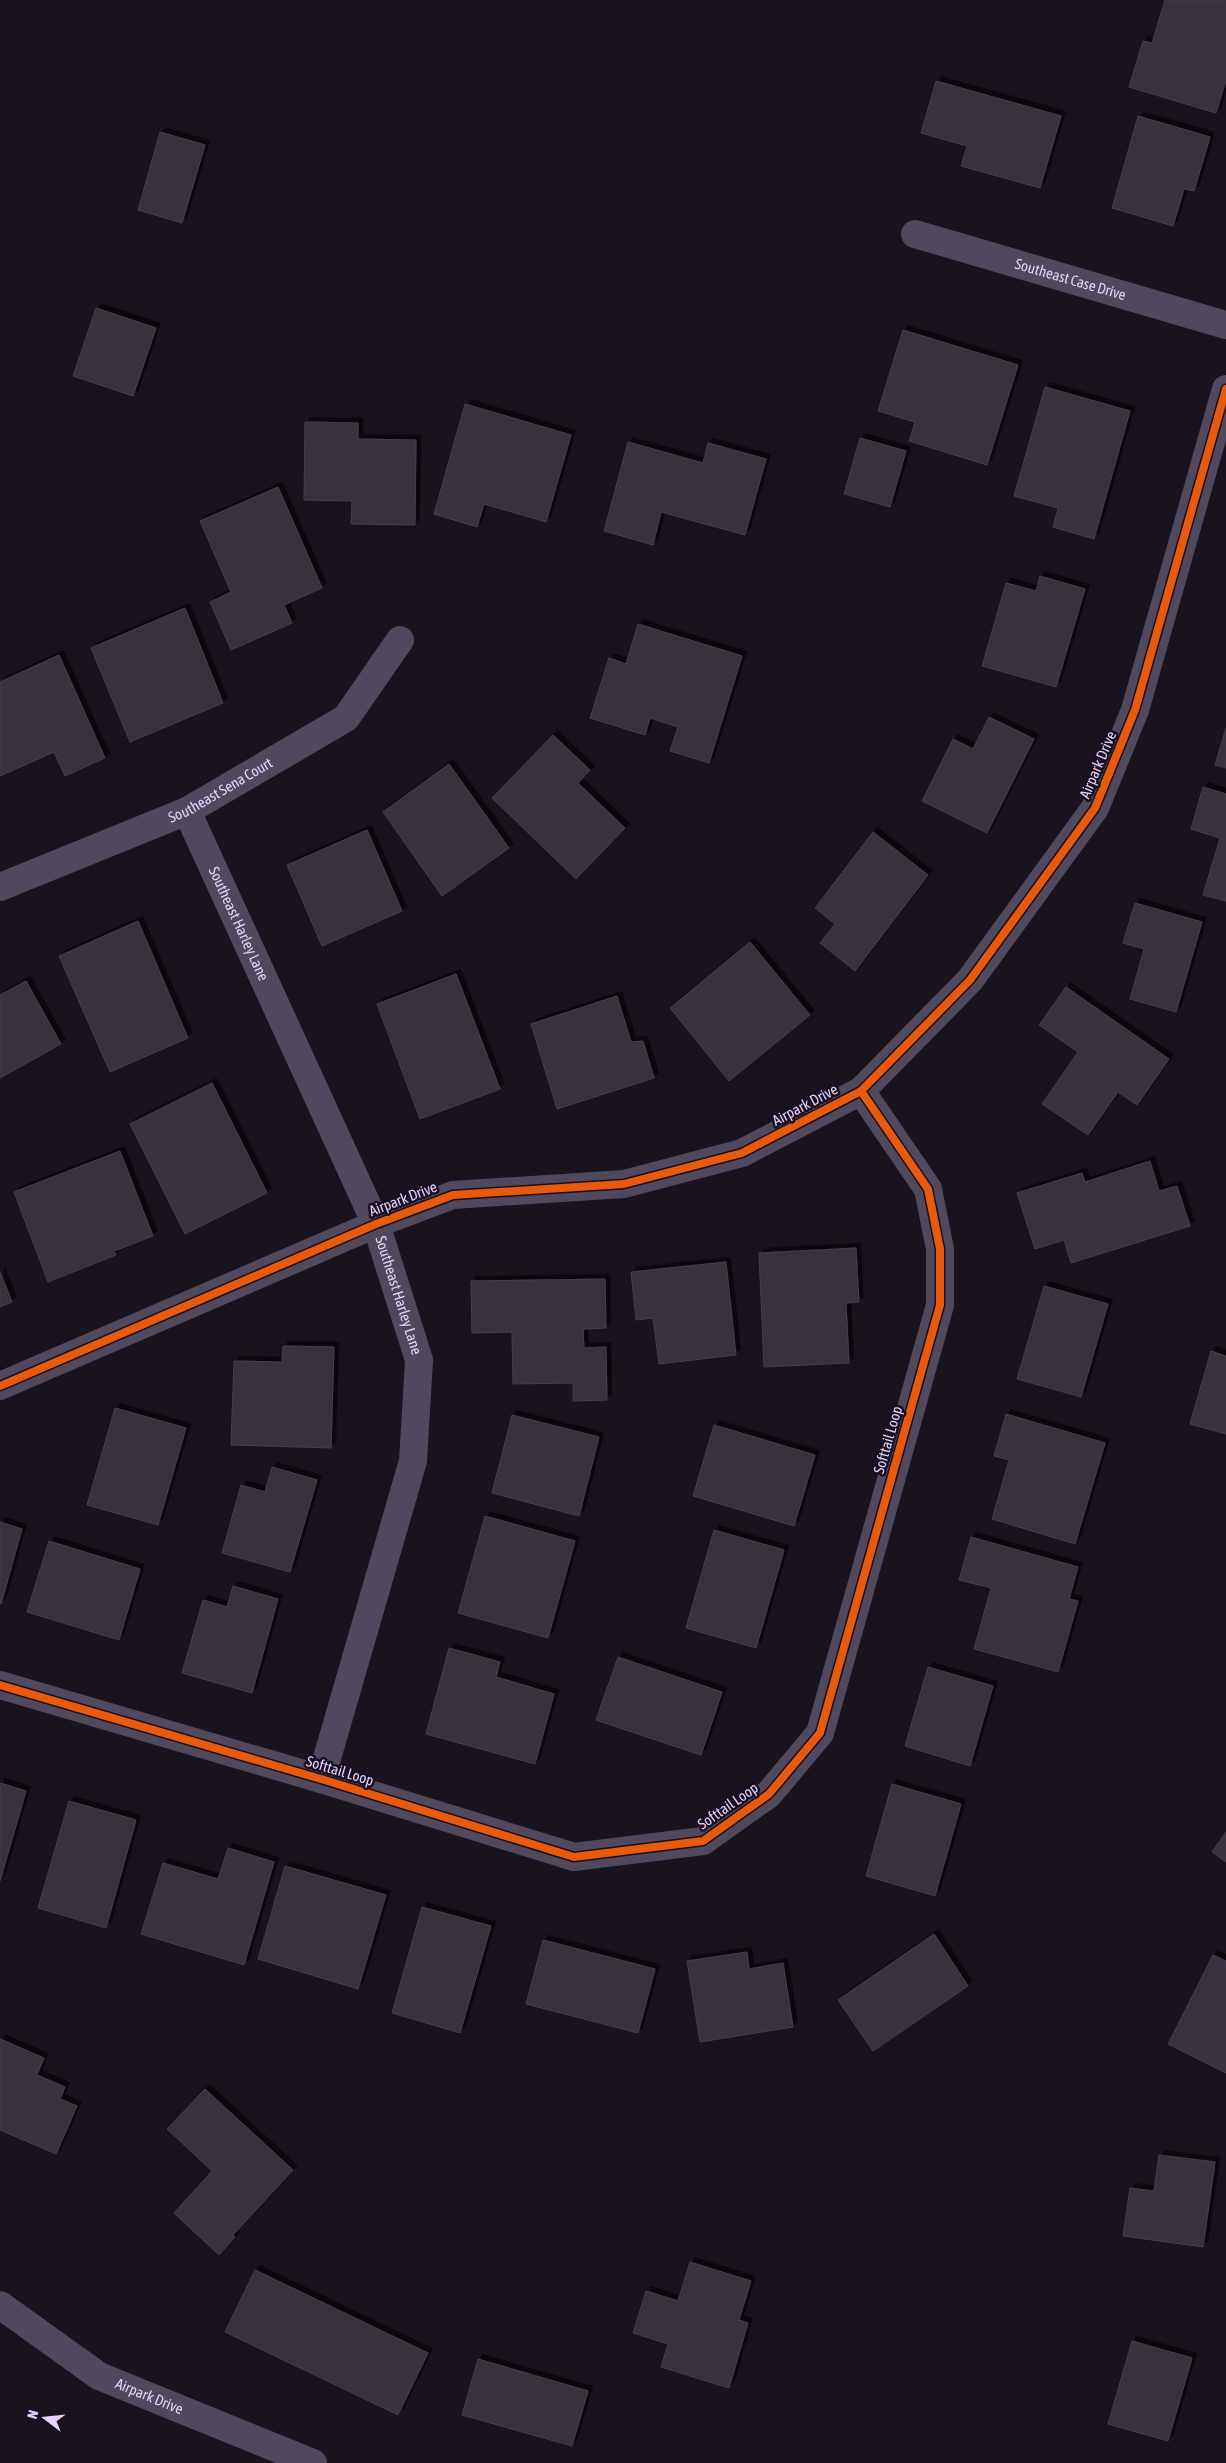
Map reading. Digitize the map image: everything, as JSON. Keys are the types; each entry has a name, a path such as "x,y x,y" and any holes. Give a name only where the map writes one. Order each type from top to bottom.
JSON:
{"street":[{"name":"Southeast Case Drive","path":"915,234 1226,325"},
{"name":"Airpark Drive","path":"0,1386 376,1224 452,1195 624,1184 742,1153 861,1091 970,980 1095,808 1135,710 1226,389"},
{"name":"Southeast Sena Court","path":"0,887 186,810 346,718 400,640"},
{"name":"Southeast Harley Lane","path":"186,810 376,1224 418,1360 413,1461 321,1779"},
{"name":"Softtail Loop","path":"0,1685 321,1779 574,1857 703,1841 769,1794 820,1733 940,1305 940,1249 928,1189 861,1091"},
{"name":"Airpark Drive","path":"0,2305 99,2376 314,2463"}],"building":[{"path":"1165,0 1226,0 1226,80 1216,113 1129,87 1143,41 1152,43"},
{"path":"936,81 1061,116 1040,188 961,166 967,146 921,133"},
{"path":"1138,116 1210,137 1194,191 1184,189 1173,226 1112,208"},
{"path":"160,132 205,145 182,223 138,210"},
{"path":"96,308 156,328 133,396 73,376"},
{"path":"903,330 1018,365 987,465 909,441 915,422 878,411"},
{"path":"1045,387 1130,411 1094,539 1053,527 1058,508 1014,496"},
{"path":"465,404 571,435 546,522 484,504 477,527 434,514"},
{"path":"305,422 358,423 358,439 416,440 415,525 351,524 352,501 304,500"},
{"path":"860,438 906,451 890,507 844,494"},
{"path":"628,442 703,463 708,443 766,459 745,535 661,512 653,545 604,531"},
{"path":"278,487 322,588 284,605 292,623 231,650 210,602 231,592 200,521"},
{"path":"1040,576 1085,589 1056,687 982,666 1006,583 1036,591"},
{"path":"185,608 223,703 130,742 91,648"},
{"path":"638,624 742,656 709,763 670,751 678,727 650,718 645,735 590,718 609,658 626,664"},
{"path":"59,655 105,758 65,776 54,752 0,776 0,682"},
{"path":"989,717 1034,739 987,833 922,801 953,739 973,749"},
{"path":"1226,728 1226,768 1215,765"},
{"path":"553,735 590,770 578,783 625,828 576,879 492,798"},
{"path":"449,764 509,848 442,896 383,812"},
{"path":"1203,787 1226,794 1226,901 1203,895 1220,838 1191,829"},
{"path":"367,830 402,911 322,946 287,865"},
{"path":"873,832 928,875 855,971 820,943 835,924 815,908"},
{"path":"1135,903 1202,922 1176,1012 1130,999 1144,949 1123,943"},
{"path":"138,921 188,1038 110,1072 59,956"},
{"path":"750,942 810,1015 729,1081 670,1008"},
{"path":"456,974 500,1089 420,1119 377,1004"},
{"path":"26,981 61,1044 0,1078 0,995"},
{"path":"1066,987 1169,1059 1137,1105 1118,1092 1088,1135 1042,1104 1078,1052 1039,1025"},
{"path":"617,996 631,1042 643,1041 654,1078 557,1109 531,1024"},
{"path":"212,1083 267,1193 185,1234 130,1124"},
{"path":"120,1151 153,1236 114,1251 116,1255 48,1282 14,1192"},
{"path":"1150,1161 1159,1191 1177,1186 1190,1226 1071,1263 1064,1240 1035,1249 1017,1193 1082,1173 1085,1182"},
{"path":"856,1248 859,1302 846,1303 849,1363 764,1367 759,1253"},
{"path":"726,1262 736,1355 659,1364 653,1318 636,1320 631,1272"},
{"path":"0,1272 12,1302 0,1307"},
{"path":"605,1279 606,1328 583,1329 584,1348 606,1347 607,1400 573,1401 573,1383 513,1384 512,1332 472,1333 471,1281"},
{"path":"1044,1286 1108,1304 1081,1397 1017,1379"},
{"path":"283,1346 334,1347 331,1448 231,1445 234,1361 282,1362"},
{"path":"1211,1351 1226,1356 1226,1434 1190,1424"},
{"path":"115,1408 186,1428 158,1525 87,1505"},
{"path":"1006,1414 1105,1443 1075,1544 992,1519 1009,1460 994,1456"},
{"path":"512,1415 599,1437 579,1516 492,1493"},
{"path":"714,1425 815,1455 794,1526 693,1496"},
{"path":"272,1467 317,1480 290,1572 222,1553 241,1485 265,1492"},
{"path":"485,1516 575,1541 548,1638 458,1613"},
{"path":"0,1522 22,1529 1,1604 0,1604"},
{"path":"714,1530 784,1550 756,1648 686,1628"},
{"path":"971,1537 1078,1567 1069,1599 1078,1601 1058,1672 974,1649 991,1588 959,1580"},
{"path":"49,1541 140,1569 119,1640 27,1612"},
{"path":"233,1586 278,1599 252,1693 182,1673 203,1600 227,1607"},
{"path":"449,1648 500,1662 496,1677 554,1694 535,1764 426,1734"},
{"path":"618,1657 722,1692 701,1755 596,1720"},
{"path":"928,1667 993,1686 970,1766 905,1746"},
{"path":"0,1783 26,1791 0,1881"},
{"path":"892,1784 961,1804 935,1896 866,1876"},
{"path":"69,1801 136,1820 106,1928 38,1908"},
{"path":"1226,1832 1226,1862 1212,1852"},
{"path":"228,1848 274,1862 244,1965 141,1934 163,1863 218,1879"},
{"path":"285,1866 386,1895 358,1989 258,1959"},
{"path":"422,1907 491,1926 460,2033 392,2013"},
{"path":"934,1934 968,1986 873,2051 838,2000"},
{"path":"543,1940 655,1969 638,2033 526,2004"},
{"path":"747,1952 749,1969 783,1963 793,2027 700,2042 687,1961"},
{"path":"1213,1955 1226,1961 1226,2073 1168,2044"},
{"path":"0,2039 44,2058 37,2075 65,2087 60,2099 77,2106 56,2154 0,2130"},
{"path":"205,2089 293,2170 233,2235 235,2237 219,2255 174,2213 212,2171 167,2129"},
{"path":"1159,2155 1215,2162 1203,2247 1123,2236 1130,2188 1154,2191"},
{"path":"690,2262 751,2281 739,2320 748,2323 729,2388 661,2367 668,2344 633,2333 646,2291 678,2301"},
{"path":"255,2270 428,2353 398,2415 225,2332"},
{"path":"1132,2341 1192,2358 1168,2441 1108,2424"},
{"path":"478,2359 588,2391 572,2446 462,2415"}],"cycle path":[{"path":"0,1386 376,1224 453,1195 624,1184 742,1153 861,1091 970,980 1095,808 1135,710 1226,389"},
{"path":"0,1685 321,1779 574,1857 703,1841 769,1794 820,1733 940,1305 940,1249 928,1189 861,1091"}]}
